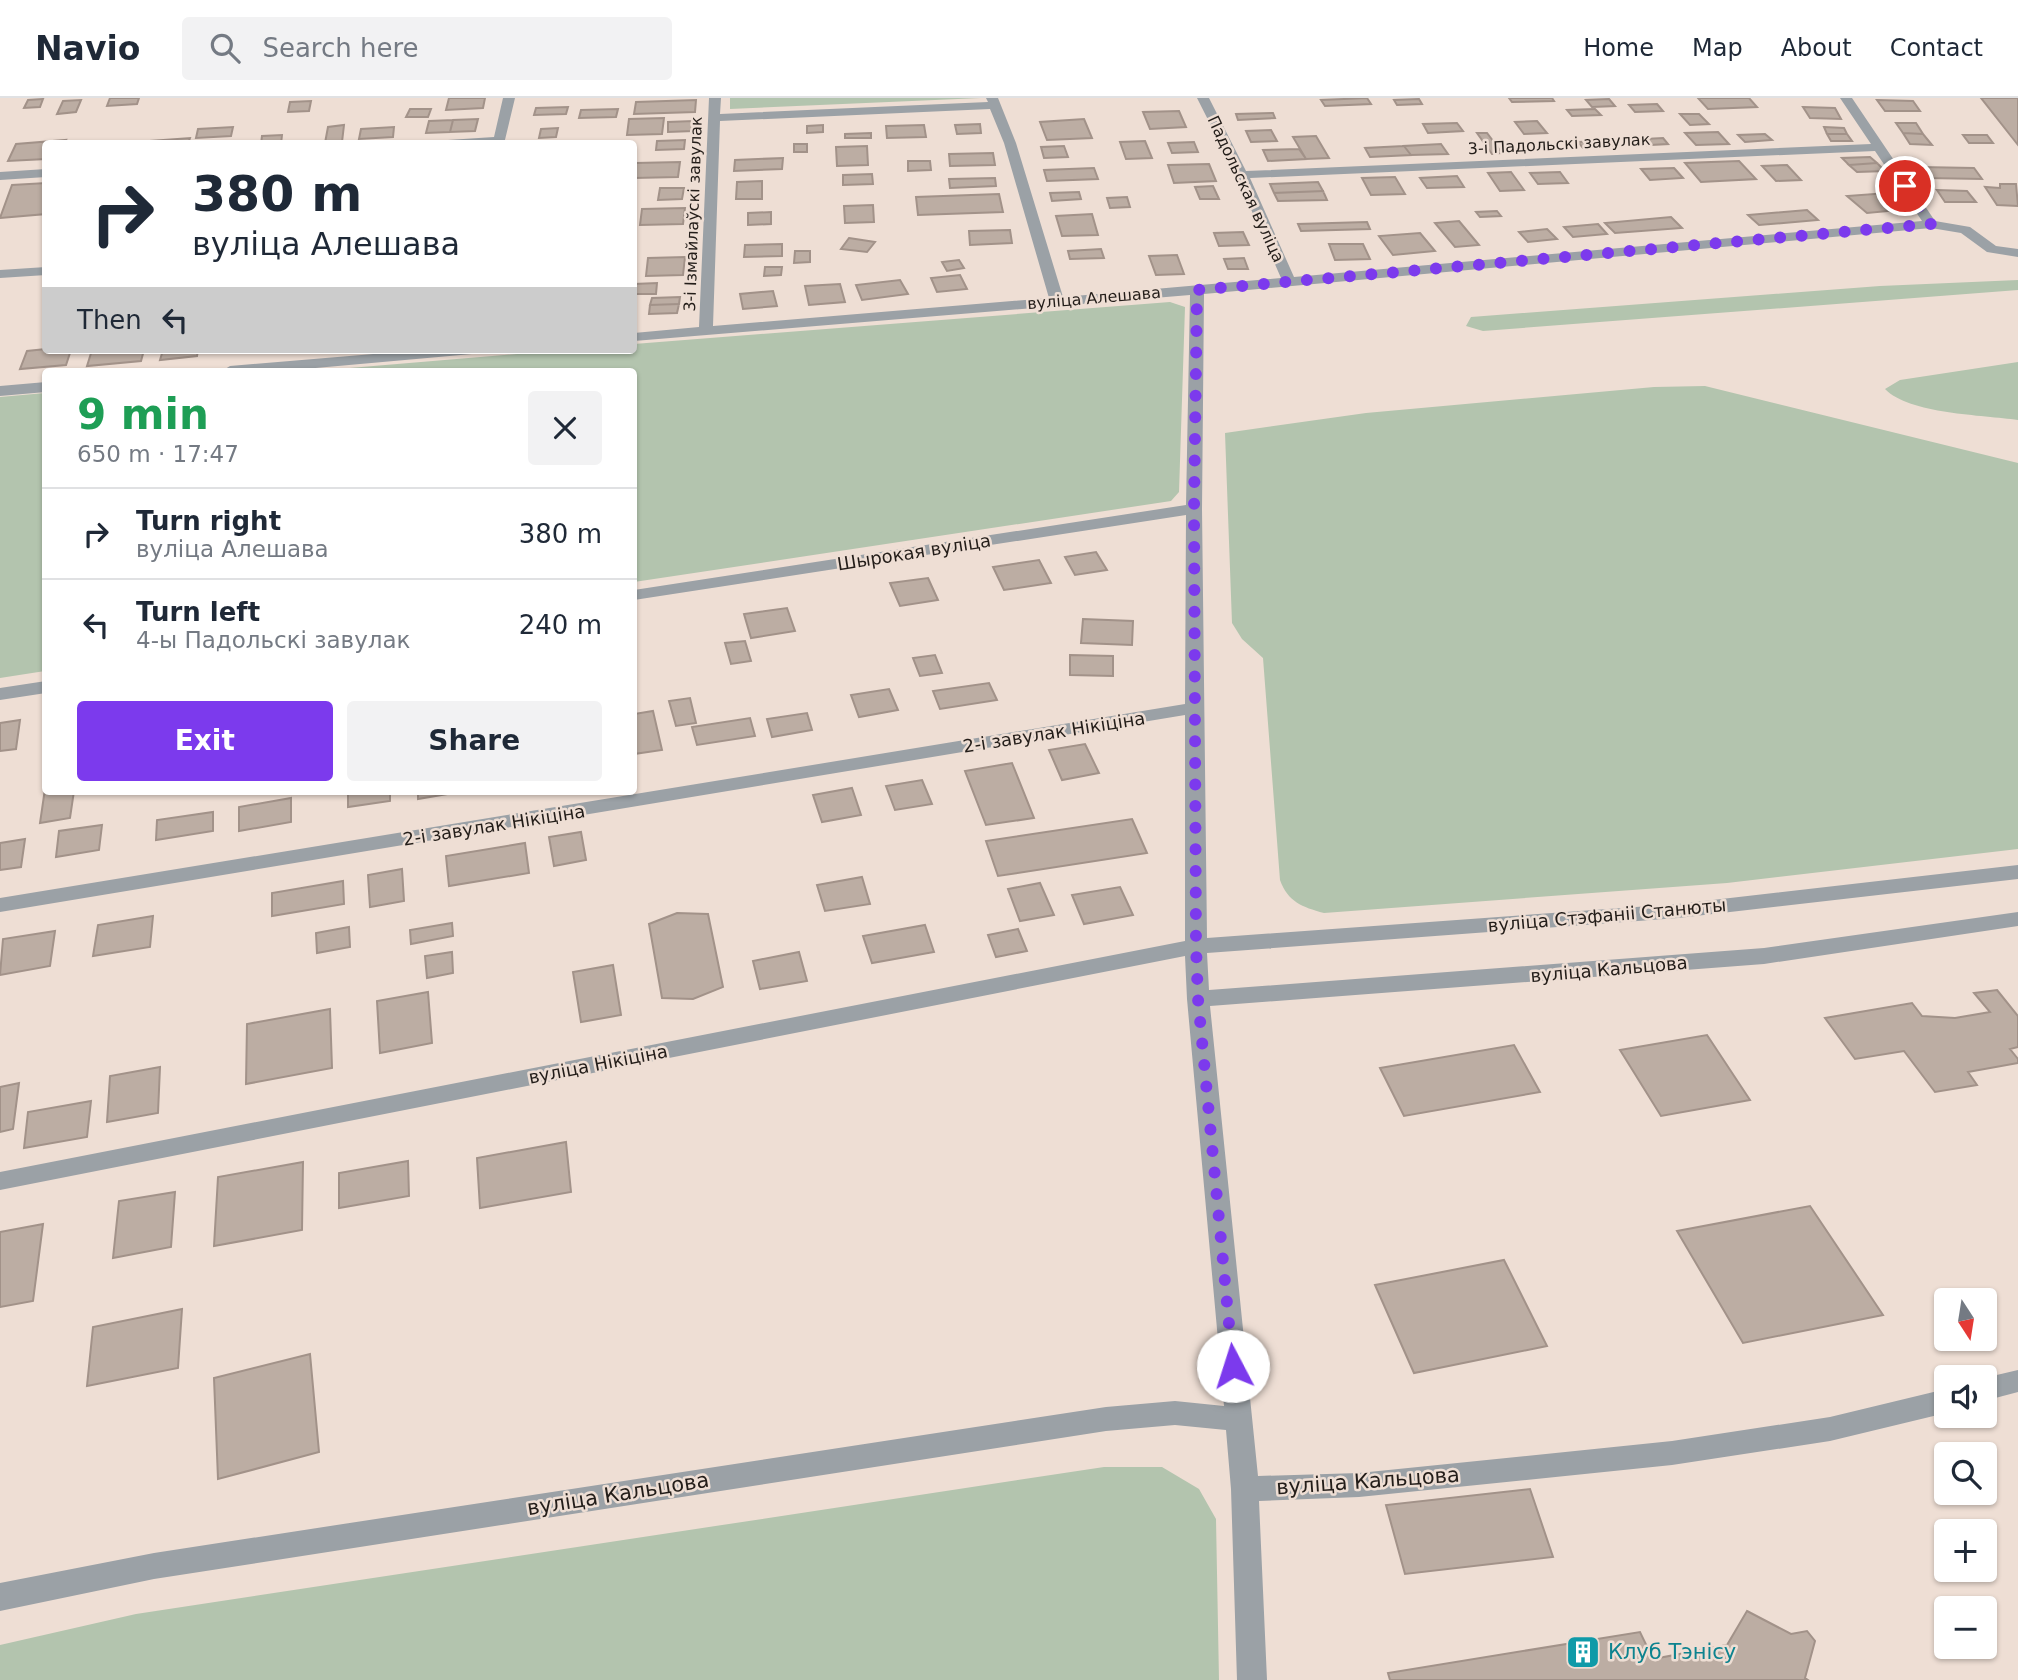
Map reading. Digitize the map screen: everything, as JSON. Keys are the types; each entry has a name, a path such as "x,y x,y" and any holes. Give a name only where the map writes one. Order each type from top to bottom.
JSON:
{"street":[{"path":"498,140 509,98"},
{"name":"3-і Ізмайлаўскі завулак","path":"706,331 715,98"},
{"name":"Падольская вуліца","path":"1203,98 1242,176 1289,281"},
{"path":"1846,98 1931,224"},
{"path":"714,118 994,102 1057,301"},
{"name":"3-і Падольскі завулак","path":"1242,176 1878,147"},
{"path":"0,176 42,173"},
{"name":"вуліца Алешава","path":"637,337 1931,224 1965,230 1992,249 2018,253"},
{"path":"0,274 42,271"},
{"path":"1197,290 1194,509 1198,999 1245,1489 1252,1680"},
{"path":"260,368 408,354"},
{"path":"0,391 42,387"},
{"name":"Шырокая вуліца","path":"637,595 1194,509"},
{"path":"0,694 42,688"},
{"name":"2-і завулак Нікіціна","path":"0,905 1195,708"},
{"name":"вуліца Стэфаніі Станюты","path":"1196,946 1678,911 2018,872"},
{"name":"вуліца Кальцова","path":"1198,999 1764,956 2018,919"},
{"name":"вуліца Нікіціна","path":"0,1181 1196,946"},
{"path":"1997,1387 2018,1381"},
{"name":"вуліца Кальцова","path":"1245,1489 1359,1485 1672,1454 1830,1429 1934,1404"},
{"name":"вуліца Кальцова","path":"0,1597 153,1566 1106,1419 1175,1413 1238,1419"}],"green space":[{"path":"730,98 981,98 730,109"},
{"path":"2018,280 2018,290 1483,331 1466,326 1471,317 1880,286"},
{"path":"1170,302 1185,307 1179,492 1171,501 637,582 637,368 350,368 517,354 637,354 637,344"},
{"path":"2018,362 2018,420 1928,408 1911,404 1885,389 1900,380"},
{"path":"1705,386 2018,463 2018,849 1727,883 1324,913 1292,899 1280,880 1263,658 1242,639 1232,623 1225,433 1366,413 1654,387"},
{"path":"42,393 42,671 0,678 0,397"},
{"path":"1104,1467 1162,1467 1199,1489 1216,1519 1219,1680 0,1680 0,1645 136,1614"}],"building":[{"path":"110,98 139,98 137,104 107,106"},
{"path":"449,98 485,98 483,108 446,110"},
{"path":"1367,98 1371,104 1325,106 1321,100"},
{"path":"1509,98 1552,98 1554,101 1512,102"},
{"path":"1698,98 1749,98 1757,107 1708,109"},
{"path":"1981,98 2018,98 2018,145"},
{"path":"43,99 40,107 24,108 28,100"},
{"path":"1419,99 1422,104 1397,105 1394,100"},
{"path":"1609,99 1615,106 1592,107 1586,100"},
{"path":"81,100 76,112 57,114 63,101"},
{"path":"696,100 695,112 634,114 636,102"},
{"path":"1877,100 1913,101 1920,111 1885,111"},
{"path":"311,101 309,111 288,112 290,102"},
{"path":"1657,104 1663,111 1635,112 1629,105"},
{"path":"568,107 566,114 534,115 536,108"},
{"path":"1803,107 1835,108 1841,119 1810,118"},
{"path":"410,109 431,109 428,117 406,117"},
{"path":"618,109 616,117 579,118 581,110"},
{"path":"1595,109 1601,115 1572,116 1567,110"},
{"path":"1179,111 1186,127 1150,129 1143,112"},
{"path":"1273,113 1275,118 1238,120 1236,114"},
{"path":"1680,114 1699,114 1709,124 1690,125"},
{"path":"664,118 662,134 627,135 629,119"},
{"path":"478,119 475,131 450,132 453,120"},
{"path":"1084,119 1092,138 1047,140 1040,122"},
{"path":"453,120 450,132 426,133 429,121"},
{"path":"693,121 693,131 668,132 668,122"},
{"path":"1537,121 1547,133 1524,134 1515,122"},
{"path":"1457,123 1463,131 1428,133 1423,124"},
{"path":"1896,123 1916,123 1923,134 1903,133"},
{"path":"980,124 981,133 957,134 955,125"},
{"path":"344,125 342,140 326,140 328,127"},
{"path":"823,125 823,132 807,133 807,126"},
{"path":"924,125 926,137 887,138 886,126"},
{"path":"233,127 231,136 196,138 198,129"},
{"path":"394,127 393,137 359,139 361,129"},
{"path":"1824,127 1844,128 1847,134 1827,134"},
{"path":"558,128 556,137 539,138 541,129"},
{"path":"1271,130 1277,141 1251,142 1246,131"},
{"path":"1718,132 1729,144 1696,145 1685,133"},
{"path":"871,133 871,138 845,138 845,134"},
{"path":"1477,133 1487,133 1502,153 1492,154"},
{"path":"1903,133 1923,134 1932,145 1910,144"},
{"path":"1765,134 1772,140 1745,142 1738,135"},
{"path":"1827,134 1847,134 1852,141 1831,141"},
{"path":"282,135 281,140 262,140 262,136"},
{"path":"1963,135 1987,135 1993,143 1969,143"},
{"path":"1316,136 1329,158 1306,159 1293,137"},
{"path":"1663,138 1668,144 1632,146 1627,140"},
{"path":"685,140 684,149 656,150 657,141"},
{"path":"1145,141 1152,158 1126,159 1120,142"},
{"path":"1608,141 1613,147 1583,148 1578,142"},
{"path":"42,142 42,159 8,161 16,144"},
{"path":"1194,142 1198,152 1172,153 1168,143"},
{"path":"794,144 807,144 807,152 794,152"},
{"path":"1441,144 1448,154 1411,155 1404,146"},
{"path":"867,146 868,165 837,166 836,147"},
{"path":"1064,146 1068,157 1044,158 1041,147"},
{"path":"1404,146 1411,155 1370,157 1365,148"},
{"path":"1299,149 1306,159 1268,161 1263,150"},
{"path":"993,153 995,165 950,166 949,154"},
{"path":"1870,157 1877,163 1849,165 1842,158"},
{"path":"783,158 782,169 734,171 735,160"},
{"path":"908,161 930,161 931,170 908,171"},
{"path":"1739,161 1756,179 1701,182 1685,163"},
{"path":"680,162 678,177 637,178 637,163"},
{"path":"1877,163 1885,171 1857,172 1849,165"},
{"path":"1209,164 1216,181 1174,183 1168,165"},
{"path":"1787,165 1801,180 1776,181 1762,166"},
{"path":"1919,167 1974,168 1982,179 1926,178"},
{"path":"1094,168 1098,179 1047,181 1044,170"},
{"path":"1674,168 1683,178 1650,180 1641,169"},
{"path":"1511,172 1524,190 1500,191 1488,173"},
{"path":"1560,172 1568,183 1538,184 1530,173"},
{"path":"872,174 873,184 843,185 843,175"},
{"path":"1457,176 1464,187 1427,188 1420,178"},
{"path":"1395,177 1405,194 1371,195 1362,178"},
{"path":"995,178 996,186 950,188 949,179"},
{"path":"762,181 762,199 736,199 737,182"},
{"path":"1318,182 1323,191 1274,193 1270,184"},
{"path":"42,183 42,214 0,218 12,185"},
{"path":"2000,184 2016,184 2018,206 1997,205 1985,187 2000,188"},
{"path":"1213,186 1219,199 1200,199 1195,187"},
{"path":"660,188 684,188 682,199 658,200"},
{"path":"1937,190 1967,191 1976,202 1945,202"},
{"path":"1323,191 1327,200 1278,201 1274,193"},
{"path":"1079,192 1081,199 1052,201 1050,193"},
{"path":"1888,193 1909,209 1867,213 1847,196"},
{"path":"999,194 1003,212 918,215 916,197"},
{"path":"1127,197 1130,207 1110,208 1107,198"},
{"path":"873,205 874,222 845,223 844,206"},
{"path":"685,208 683,224 640,225 642,209"},
{"path":"1807,210 1818,220 1759,225 1748,215"},
{"path":"1497,211 1501,216 1480,217 1476,212"},
{"path":"771,212 771,224 748,225 748,213"},
{"path":"1092,214 1098,235 1062,236 1056,216"},
{"path":"1671,217 1682,228 1615,233 1605,223"},
{"path":"1459,221 1479,245 1455,247 1435,223"},
{"path":"1367,222 1370,229 1301,231 1298,224"},
{"path":"1598,224 1607,234 1573,237 1564,227"},
{"path":"1547,229 1557,239 1528,242 1519,232"},
{"path":"1010,230 1012,243 970,245 969,231"},
{"path":"1243,232 1249,245 1219,246 1214,233"},
{"path":"1420,233 1435,251 1393,255 1379,236"},
{"path":"849,238 875,242 867,252 841,249"},
{"path":"782,244 782,256 744,257 745,245"},
{"path":"1329,244 1363,244 1370,259 1335,260"},
{"path":"1101,249 1104,258 1070,259 1068,251"},
{"path":"795,251 810,251 810,262 794,263"},
{"path":"1177,255 1184,274 1156,275 1149,256"},
{"path":"685,257 683,275 646,276 648,258"},
{"path":"1244,258 1248,269 1228,269 1224,259"},
{"path":"959,260 964,268 947,271 942,262"},
{"path":"765,267 782,267 781,275 764,276"},
{"path":"960,275 967,289 937,292 931,278"},
{"path":"900,280 908,294 862,300 856,285"},
{"path":"657,283 656,294 637,294 637,284"},
{"path":"840,284 845,302 809,305 805,286"},
{"path":"773,291 777,306 743,309 740,294"},
{"path":"680,297 679,304 650,305 652,298"},
{"path":"679,304 677,313 649,314 650,305"},
{"path":"42,349 42,354 70,354 66,365 20,369 27,351"},
{"path":"91,354 143,354 141,361 87,366"},
{"path":"162,354 197,354 197,356 160,360"},
{"path":"1096,552 1107,570 1075,575 1065,557"},
{"path":"1039,560 1051,583 1004,590 993,567"},
{"path":"928,578 938,600 900,606 890,583"},
{"path":"787,608 795,631 751,638 744,614"},
{"path":"1083,619 1133,621 1132,645 1081,643"},
{"path":"745,641 751,661 731,664 725,643"},
{"path":"935,655 942,673 920,676 913,658"},
{"path":"1070,655 1113,656 1113,676 1070,675"},
{"path":"989,683 997,700 940,709 933,691"},
{"path":"889,689 898,710 859,717 851,695"},
{"path":"690,698 696,723 676,726 669,701"},
{"path":"653,711 662,750 637,754 637,714"},
{"path":"807,713 812,730 772,737 767,719"},
{"path":"750,718 755,736 697,745 692,727"},
{"path":"20,720 16,749 0,751 0,723"},
{"path":"1085,744 1099,773 1062,780 1049,750"},
{"path":"1012,763 1034,818 986,825 965,771"},
{"path":"922,780 932,804 895,810 886,786"},
{"path":"852,788 861,815 822,822 813,795"},
{"path":"44,795 73,795 70,818 40,823"},
{"path":"348,795 390,795 390,801 348,807"},
{"path":"418,795 442,795 418,799"},
{"path":"291,798 291,822 239,831 239,807"},
{"path":"213,812 213,831 156,840 157,820"},
{"path":"1132,819 1147,853 998,876 986,841"},
{"path":"102,825 99,850 56,857 59,831"},
{"path":"581,832 586,860 554,866 549,837"},
{"path":"25,839 21,867 0,870 0,843"},
{"path":"525,843 529,873 449,886 446,856"},
{"path":"402,869 404,901 370,907 368,875"},
{"path":"862,877 870,904 825,911 817,885"},
{"path":"343,881 344,904 272,916 272,893"},
{"path":"1040,883 1054,915 1020,921 1008,889"},
{"path":"1120,887 1133,915 1084,924 1072,895"},
{"path":"677,913 708,914 723,987 693,999 662,998 649,924"},
{"path":"153,916 150,947 93,956 98,925"},
{"path":"452,923 453,936 411,944 410,930"},
{"path":"925,925 934,952 872,963 863,936"},
{"path":"349,927 350,947 317,953 316,933"},
{"path":"1018,929 1027,951 996,957 988,935"},
{"path":"55,931 50,966 0,975 3,939"},
{"path":"452,952 453,973 427,978 425,956"},
{"path":"799,952 807,981 760,989 753,961"},
{"path":"613,965 621,1015 581,1022 573,972"},
{"path":"1997,990 2018,1016 2018,1047 2010,1049 2018,1063 1968,1072 1977,1085 1935,1092 1904,1051 1855,1059 1825,1018 1912,1003 1922,1016 1955,1018 1990,1012 1974,993"},
{"path":"428,992 432,1043 380,1053 377,1001"},
{"path":"330,1009 332,1068 246,1084 247,1024"},
{"path":"1707,1035 1750,1100 1661,1116 1620,1050"},
{"path":"1514,1045 1540,1092 1404,1116 1380,1068"},
{"path":"160,1067 158,1113 107,1122 110,1076"},
{"path":"19,1083 13,1129 0,1132 0,1087"},
{"path":"91,1101 87,1137 24,1148 28,1112"},
{"path":"566,1142 571,1192 480,1208 477,1158"},
{"path":"408,1161 409,1196 339,1208 339,1173"},
{"path":"303,1162 302,1230 214,1246 218,1177"},
{"path":"175,1192 171,1247 113,1258 119,1201"},
{"path":"1810,1206 1883,1315 1743,1343 1677,1231"},
{"path":"43,1224 33,1301 0,1307 0,1232"},
{"path":"1504,1260 1547,1346 1414,1373 1375,1285"},
{"path":"182,1309 178,1368 87,1386 93,1327"},
{"path":"310,1354 319,1452 218,1479 214,1378"},
{"path":"1530,1489 1553,1557 1405,1574 1386,1505"},
{"name":"Клуб Тэнісу","path":"1747,1611 1791,1634 1807,1631 1815,1641 1805,1678 1808,1680 1390,1680 1388,1673 1640,1632 1653,1659 1727,1645"}],"place":[{"name":"Клуб Тэнісу","path":"1583,1652"}],"route":[{"path":"1233,1366 1198,999 1196,946 1194,509 1197,290 1931,224 1905,186"}]}
